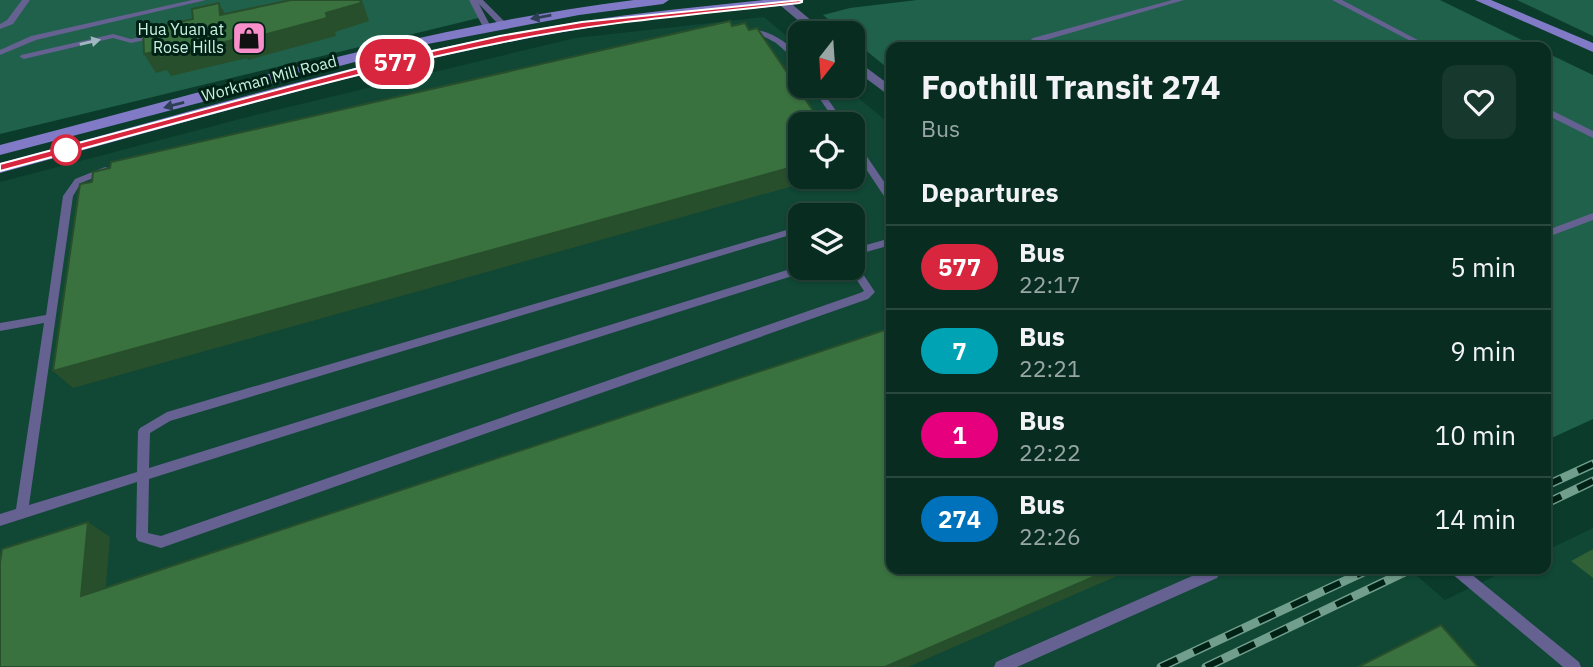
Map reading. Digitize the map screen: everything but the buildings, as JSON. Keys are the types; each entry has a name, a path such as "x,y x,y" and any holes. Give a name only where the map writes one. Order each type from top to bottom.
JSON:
{"main road":[{"name":"Workman Mill Road","path":"0,150 406,44 503,24 632,2 663,0"},
{"name":"Workman Mill Road","path":"0,167 378,67 500,39 582,25 798,0"},
{"path":"1482,0 1593,48"},
{"path":"378,67 411,53 493,34 501,30 503,24"},
{"path":"1558,35 1593,55"}],"street":[{"path":"781,1 805,21"},
{"path":"865,72 886,89"}],"lane":[{"path":"0,27 10,22 26,0"},
{"path":"0,53 34,38 202,0"},
{"path":"473,0 487,27"},
{"path":"479,0 503,24"},
{"path":"1034,42 1180,0"},
{"path":"1336,0 1417,42"},
{"path":"739,31 770,35 788,48"},
{"path":"24,57 113,36 131,41 172,32"},
{"path":"1551,113 1593,135"},
{"path":"865,161 886,192"},
{"path":"22,513 68,196 78,181 120,165"},
{"path":"1551,233 1593,216"},
{"path":"788,233 167,417 144,431 142,537 161,542 864,296 870,292 862,280"},
{"path":"865,249 886,243"},
{"path":"0,520 788,273"},
{"path":"0,327 49,318"},
{"path":"1001,667 1210,574"},
{"path":"1462,574 1574,667"}],"shaded area":[{"path":"0,0 470,0 483,17 0,134"},
{"path":"917,0 1440,0 1526,42 886,42 886,67 865,50 865,21 830,21 823,15 850,8"},
{"path":"1517,0 1593,0 1593,36"},
{"path":"764,17 788,37 788,98 858,98 886,121 886,574 1415,574 1445,600 1499,574 1551,574 1551,548 1593,528 1593,667 0,667 0,182 255,115 575,38"},
{"path":"1551,55 1593,75 1593,419 1551,438"}],"railway":[{"path":"1551,483 1593,464"},
{"path":"1551,501 1593,481"},
{"path":"1161,667 1359,574"},
{"path":"1206,667 1401,574"}],"bus line":[{"name":"577","path":"0,167 378,67 500,39 582,25 799,0"}],"place":[{"name":"Hua Yuan at Rose Hills","path":"249,38"}]}
